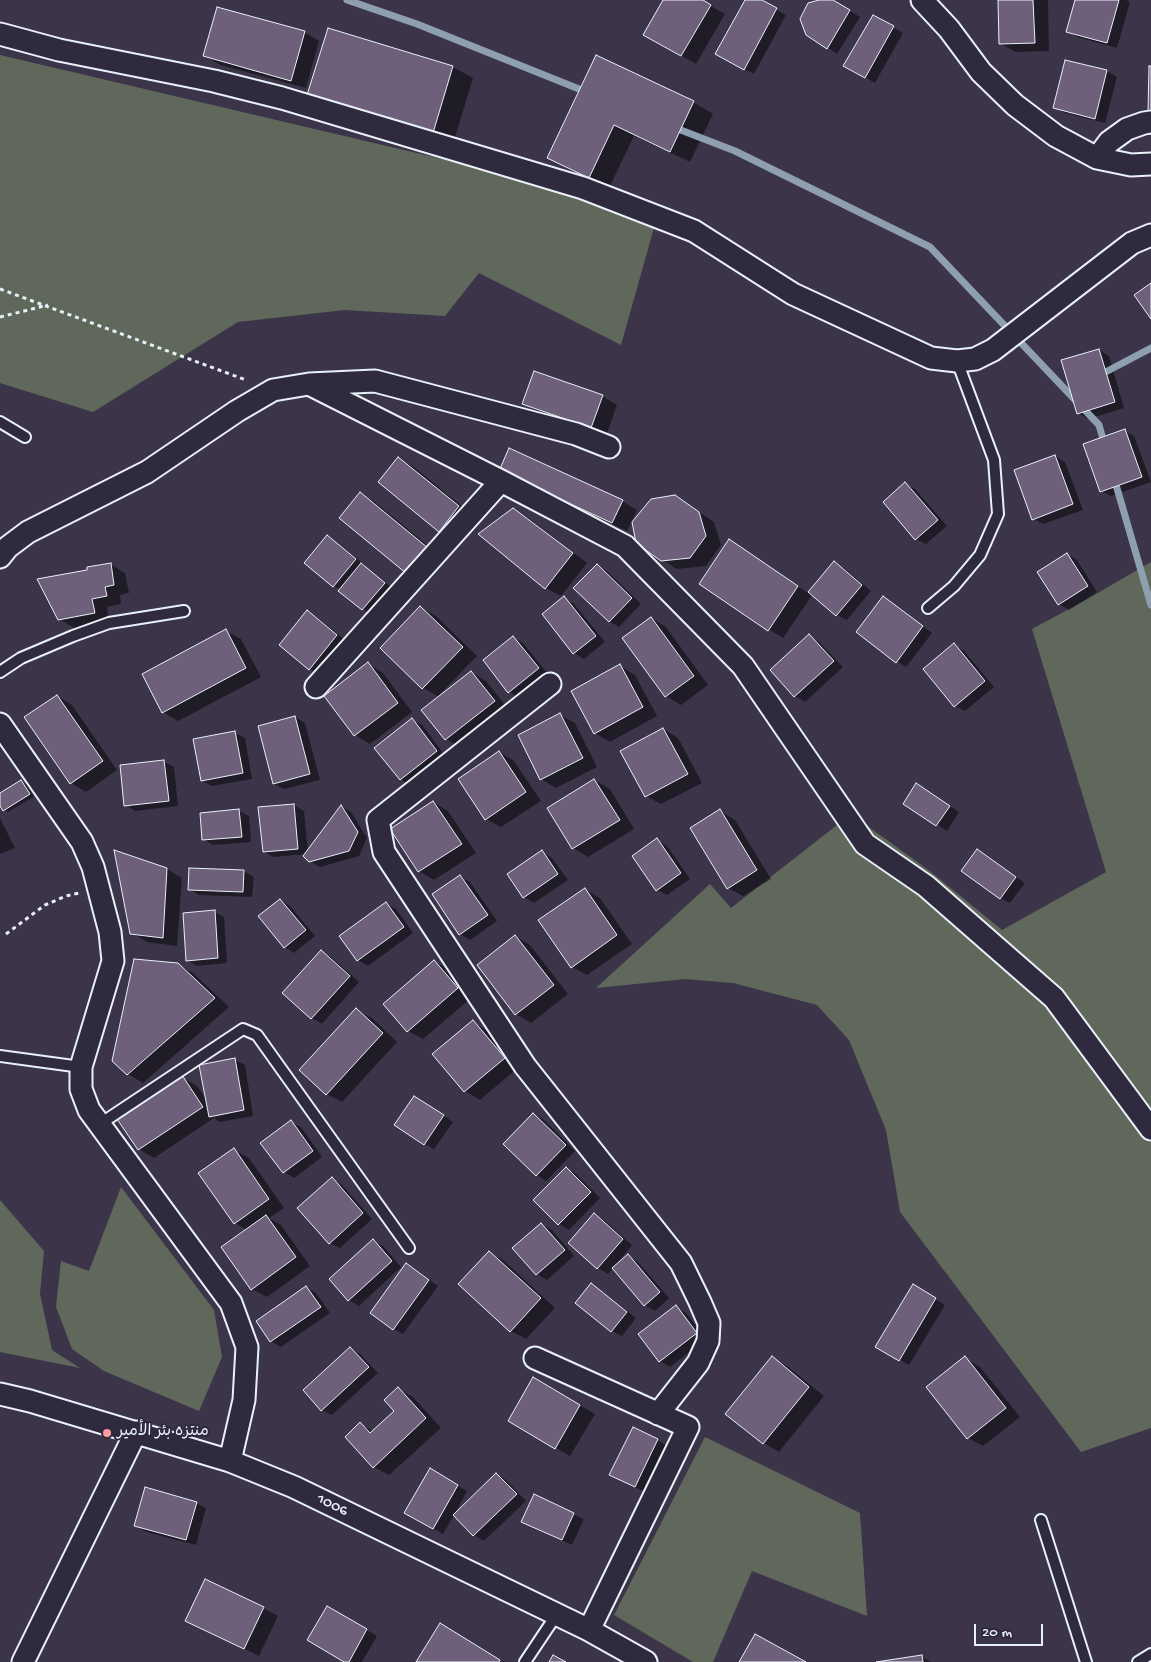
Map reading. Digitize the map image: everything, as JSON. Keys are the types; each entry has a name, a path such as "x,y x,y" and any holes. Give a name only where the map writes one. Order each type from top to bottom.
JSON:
{"street":[{"path":"922,0 948,29 981,72 1015,105 1056,136 1097,158 1131,165 1151,164"},
{"path":"0,34 59,50 214,81 282,98 583,188 694,231 793,294 931,358 957,362 975,360 993,350 1132,243 1151,235"},
{"path":"1097,158 1109,142 1128,129 1151,122"},
{"path":"2,547 147,472 237,411 273,390 309,384 375,381 576,434 609,446"},
{"path":"309,384 625,546 743,666 865,844 926,886 1054,998 1151,1129"},
{"path":"316,687 501,481"},
{"path":"550,684 378,820 384,852 525,1066 681,1264 700,1302 709,1323 708,1341 698,1363 658,1414"},
{"path":"0,724 82,842 99,888 110,932 113,961 82,1067 81,1090 88,1110 231,1303 247,1348 244,1400 230,1461"},
{"path":"535,1358 688,1427 589,1630"},
{"name":"1006","path":"0,1394 30,1400 230,1461 294,1487 557,1614 646,1662"},
{"path":"23,1662 136,1432"}],"lane":[{"path":"928,608 954,586 980,555 998,514 994,460 957,362"},
{"path":"0,422 25,437"},
{"path":"0,672 21,658 109,624 184,611"},
{"path":"100,1124 243,1028 258,1035 409,1248"},
{"path":"0,1056 82,1067"},
{"path":"1041,1520 1086,1662"},
{"path":"525,1662 557,1614"},
{"path":"1138,1662 1151,1654"}],"path":[{"path":"0,289 48,305 273,390"},
{"path":"0,317 48,305"},
{"path":"6,934 45,906 66,896 99,888"}],"shaded area":[{"path":"0,55 659,210 621,345 479,273 445,316 345,310 238,322 93,412 0,383"},
{"path":"1151,562 1151,1428 1081,1452 900,1212 886,1130 849,1040 817,1005 733,983 685,979 596,988 710,884 731,908 851,814 931,872 1002,930 1106,872 1032,629"},
{"path":"121,1187 214,1310 222,1357 199,1411 104,1371 72,1349 56,1307 61,1261 89,1271"},
{"path":"0,1200 44,1251 40,1294 52,1350 80,1368 0,1352"},
{"path":"705,1437 860,1513 867,1616 752,1571 713,1662 693,1662 614,1615"}],"building":[{"path":"663,0 703,0 711,5 681,56 643,35"},
{"path":"745,0 762,0 777,8 744,70 715,54"},
{"path":"819,0 833,0 850,10 827,49 806,35 800,19 808,3"},
{"path":"998,0 1033,0 1035,43 999,44"},
{"path":"1075,0 1119,0 1107,43 1066,32"},
{"path":"217,7 305,31 291,81 203,56"},
{"path":"873,15 894,26 865,78 843,66"},
{"path":"328,28 453,66 433,133 307,95"},
{"path":"596,55 694,101 670,152 614,125 589,178 547,158"},
{"path":"1065,60 1107,70 1095,119 1053,108"},
{"path":"1149,66 1151,66 1151,112 1148,112"},
{"path":"1151,283 1151,319 1134,295"},
{"path":"1099,349 1115,402 1077,414 1061,360"},
{"path":"534,371 603,395 591,428 522,404"},
{"path":"1125,429 1142,477 1100,492 1083,444"},
{"path":"509,448 623,500 612,523 499,471"},
{"path":"1055,455 1073,504 1032,520 1014,470"},
{"path":"398,457 459,506 439,532 378,482"},
{"path":"905,482 938,520 915,540 883,502"},
{"path":"360,492 428,548 407,574 339,518"},
{"path":"675,495 699,512 706,536 690,558 661,561 636,543 632,522 651,499"},
{"path":"513,508 573,553 545,589 478,534"},
{"path":"327,535 356,559 333,587 304,563"},
{"path":"729,539 798,586 768,631 699,584"},
{"path":"1067,553 1088,586 1058,605 1037,572"},
{"path":"834,561 862,585 836,616 808,592"},
{"path":"111,563 114,585 105,587 107,596 92,599 95,613 58,620 37,579 87,570 87,567"},
{"path":"361,563 385,583 362,610 338,591"},
{"path":"597,564 632,598 609,622 573,588"},
{"path":"564,596 596,636 573,654 542,614"},
{"path":"883,596 923,626 896,663 856,632"},
{"path":"420,606 463,647 422,689 380,648"},
{"path":"307,610 337,635 309,670 279,645"},
{"path":"651,617 694,676 665,697 622,638"},
{"path":"226,629 246,668 162,713 142,674"},
{"path":"809,634 834,661 794,697 770,670"},
{"path":"513,636 539,668 508,693 483,660"},
{"path":"954,643 985,681 954,707 923,669"},
{"path":"368,662 398,703 354,736 324,696"},
{"path":"620,664 643,707 594,734 571,691"},
{"path":"471,671 495,701 445,740 421,710"},
{"path":"57,695 103,761 70,784 24,717"},
{"path":"560,713 583,758 540,780 518,735"},
{"path":"295,716 310,774 273,784 258,726"},
{"path":"412,718 437,751 400,780 374,748"},
{"path":"663,728 688,774 645,797 620,751"},
{"path":"235,731 243,773 201,781 193,739"},
{"path":"499,751 526,792 485,820 458,779"},
{"path":"164,760 169,801 124,806 120,765"},
{"path":"594,779 620,820 572,849 547,808"},
{"path":"21,780 30,794 3,811 0,806 0,793"},
{"path":"916,783 950,806 936,826 903,804"},
{"path":"433,801 462,844 418,872 390,829"},
{"path":"294,804 298,849 263,852 258,807"},
{"path":"341,805 358,832 349,851 309,862 303,856"},
{"path":"239,809 242,837 202,840 200,813"},
{"path":"720,809 757,870 727,889 690,828"},
{"path":"657,838 681,873 656,891 632,856"},
{"path":"977,849 1016,877 1000,899 961,871"},
{"path":"114,850 167,868 163,938 130,934"},
{"path":"542,850 558,874 523,898 507,874"},
{"path":"189,868 244,870 243,892 188,890"},
{"path":"460,875 488,915 459,935 432,894"},
{"path":"585,888 617,935 571,968 538,920"},
{"path":"280,899 306,930 284,948 258,916"},
{"path":"386,902 404,927 357,961 339,936"},
{"path":"215,910 218,958 186,961 183,913"},
{"path":"515,935 554,985 515,1015 477,965"},
{"path":"321,950 350,976 311,1019 282,993"},
{"path":"134,959 178,963 215,998 127,1075 112,1061"},
{"path":"434,960 458,988 407,1032 383,1004"},
{"path":"356,1008 383,1033 326,1095 299,1070"},
{"path":"473,1020 505,1058 464,1092 432,1054"},
{"path":"235,1058 244,1110 209,1117 199,1065"},
{"path":"182,1075 203,1107 138,1150 117,1119"},
{"path":"414,1096 444,1115 424,1145 394,1125"},
{"path":"533,1113 566,1145 536,1176 503,1144"},
{"path":"291,1120 313,1151 283,1173 260,1143"},
{"path":"234,1148 269,1199 234,1224 198,1173"},
{"path":"566,1167 591,1192 558,1225 533,1200"},
{"path":"332,1177 363,1213 329,1244 297,1208"},
{"path":"594,1213 623,1239 597,1269 568,1243"},
{"path":"266,1215 296,1257 251,1290 221,1247"},
{"path":"541,1223 565,1250 536,1275 512,1248"},
{"path":"373,1239 392,1261 348,1301 329,1279"},
{"path":"489,1251 541,1298 510,1332 458,1284"},
{"path":"628,1254 660,1292 644,1306 612,1268"},
{"path":"406,1263 429,1280 393,1330 370,1313"},
{"path":"591,1283 627,1312 611,1332 575,1303"},
{"path":"913,1284 936,1298 899,1361 875,1347"},
{"path":"306,1286 321,1307 270,1342 256,1321"},
{"path":"676,1305 697,1333 659,1362 638,1334"},
{"path":"350,1347 369,1367 321,1411 303,1390"},
{"path":"772,1356 809,1387 763,1444 725,1414"},
{"path":"965,1356 1006,1408 967,1439 926,1387"},
{"path":"533,1377 580,1405 555,1449 508,1421"},
{"path":"398,1387 426,1418 373,1468 345,1437 360,1422 370,1433 394,1411 384,1400"},
{"path":"633,1427 658,1439 635,1487 609,1475"},
{"path":"430,1468 458,1485 433,1529 404,1513"},
{"path":"496,1473 517,1494 473,1536 453,1515"},
{"path":"145,1487 197,1502 186,1540 134,1526"},
{"path":"534,1494 574,1513 562,1540 521,1522"},
{"path":"205,1579 264,1607 244,1649 185,1621"},
{"path":"327,1606 367,1629 349,1662 344,1662 307,1640"},
{"path":"440,1623 500,1660 499,1662 416,1662"},
{"path":"755,1634 806,1662 739,1662"},
{"path":"553,1655 566,1662 549,1662"},
{"path":"922,1655 923,1662 876,1662"}],"waterway":[{"path":"347,0 417,24 589,93"},
{"path":"673,127 735,151 930,247 1099,425 1105,446"},
{"path":"1098,376 1151,348"},
{"path":"1114,478 1151,605"}],"place":[{"name":"منتزه بئر الأمير","path":"107,1433"}]}
